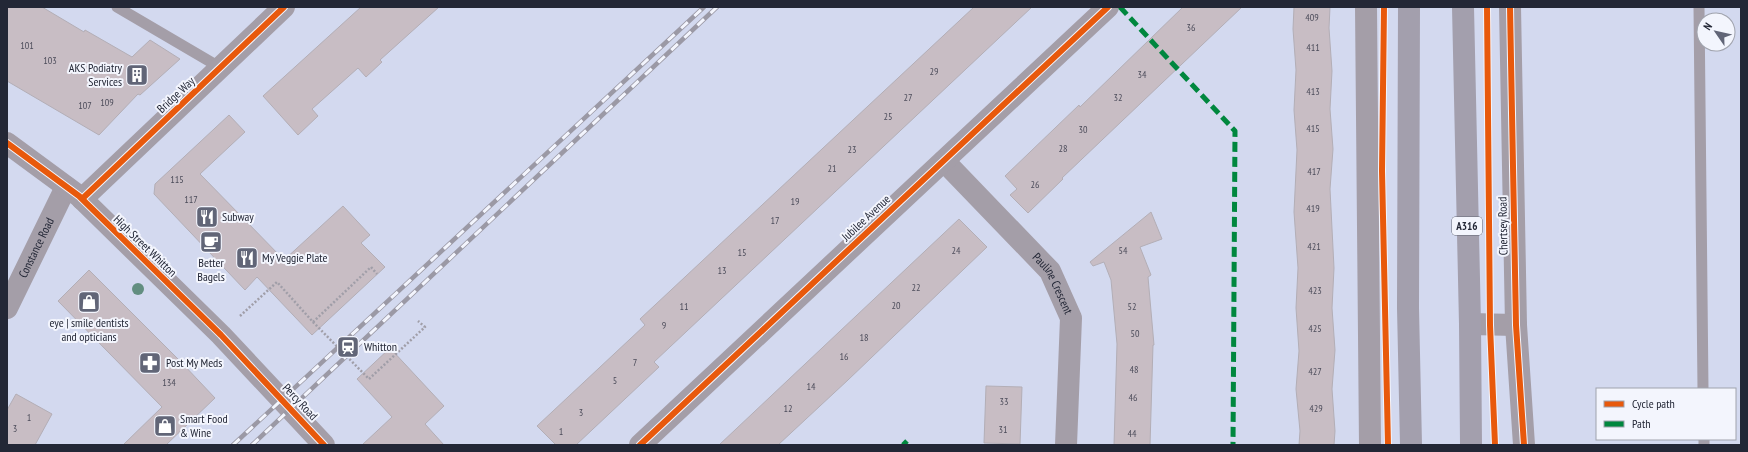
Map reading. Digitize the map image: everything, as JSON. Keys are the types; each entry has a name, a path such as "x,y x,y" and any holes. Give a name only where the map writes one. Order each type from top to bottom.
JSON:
{"highway":[{"path":"1409,7 1408,308 1411,445"},
{"name":"A316","path":"1463,7 1470,324 1471,445"}],"street":[{"name":"Bridge Way","path":"74,193 221,68 284,7"},
{"name":"Jubilee Avenue","path":"640,445 1108,7"},
{"path":"1366,7 1370,445"},
{"name":"Chertsey Road","path":"1510,7 1516,325 1524,445"},
{"name":"High Street Whitton","path":"7,143 74,193 221,335 259,375"},
{"name":"Pauline Crescent","path":"944,161 1050,271 1070,318 1066,445"},
{"name":"Constance Road","path":"7,308 74,193"},
{"path":"1470,324 1516,325"},
{"name":"Percy Road","path":"259,375 324,445"}],"lane":[{"path":"116,7 221,68"},
{"path":"1700,7 1703,388"}],"path":[{"path":"313,322 371,267 377,274"},
{"path":"221,335 277,282 313,322 369,379 425,327 418,320"}],"building":[{"path":"7,7 42,7 84,32 85,30 132,57 150,40 180,59 140,95 138,94 99,135 7,81"},
{"path":"361,7 439,7 380,60 382,62 366,77 358,68 312,109 318,116 298,135 263,96"},
{"path":"974,7 1032,7 654,362 659,367 576,445 556,445 537,426 645,325 640,319"},
{"path":"1183,7 1242,7 1062,178 1063,179 1028,213 1010,195 1017,189 1005,176 1079,105 1080,107"},
{"path":"1294,7 1330,7 1329,28 1332,71 1330,109 1333,149 1330,189 1334,268 1332,308 1335,350 1332,389 1335,431 1334,445 1299,445 1300,431 1296,389 1299,351 1296,308 1298,268 1294,212 1297,150 1294,110 1296,70 1293,29"},
{"path":"229,115 245,132 200,174 284,260 343,206 370,235 361,243 385,267 312,335 257,277 245,290 154,194 155,184"},
{"path":"1151,212 1162,239 1140,247 1151,275 1148,277 1154,345 1150,445 1114,445 1117,344 1111,280 1104,262 1093,266 1090,262"},
{"path":"959,219 987,247 848,380 778,445 719,445"},
{"path":"89,270 215,398 166,445 123,445 162,407 58,301"},
{"path":"390,348 444,406 425,424 444,445 362,445 392,417 357,379"},
{"path":"986,386 1022,387 1020,444 984,443"},
{"path":"16,394 52,414 35,445 7,445 7,410"}],"railway":[{"path":"233,445 704,7"},
{"path":"252,445 717,7"}],"marked path":[{"path":"1120,7 1235,131 1233,445"},
{"path":"903,445 907,441"}],"cycle path":[{"path":"82,199 284,7"},
{"path":"640,445 1108,7"},
{"path":"1384,7 1382,171 1388,445"},
{"path":"1487,7 1490,325 1495,445"},
{"path":"1510,7 1516,325 1524,445"},
{"path":"7,143 79,196 221,335 324,445"}],"place":[{"name":"AKS Podiatry Services","path":"137,75"},
{"name":"Subway","path":"207,217"},
{"name":"Better Bagels","path":"211,242"},
{"name":"My Veggie Plate","path":"247,258"},
{"name":"eye | smile dentists and opticians","path":"89,302"},
{"name":"Whitton","path":"348,347"},
{"name":"Post My Meds","path":"150,363"},
{"name":"Smart Food & Wine","path":"165,426"}]}
